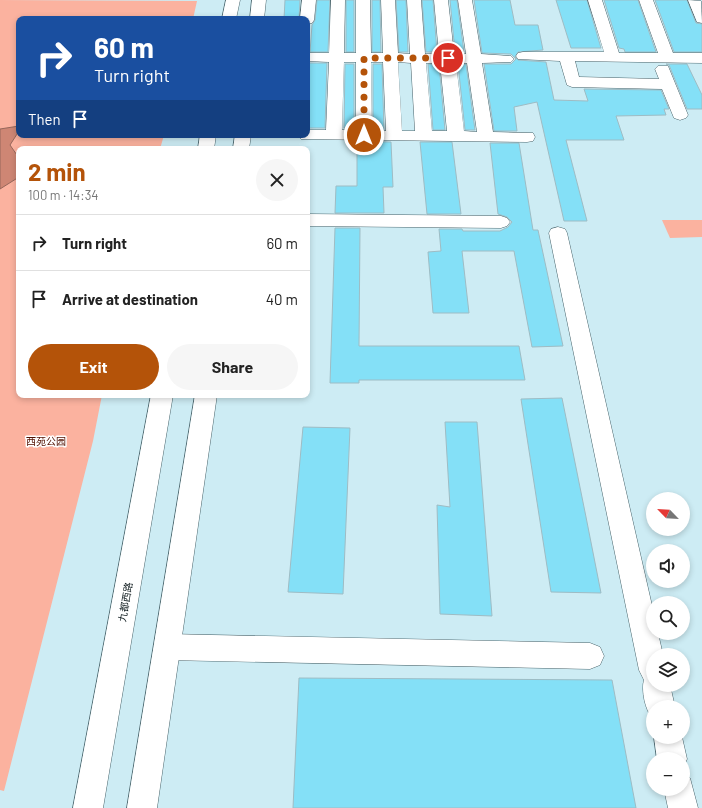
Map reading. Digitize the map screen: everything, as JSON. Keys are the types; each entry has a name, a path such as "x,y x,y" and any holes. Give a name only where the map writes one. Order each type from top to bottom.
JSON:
{"street":[{"path":"230,16 233,0"},
{"path":"257,16 260,0"},
{"path":"307,16 309,0"},
{"path":"334,135 338,0"},
{"path":"364,0 364,135"},
{"path":"388,0 394,136"},
{"path":"414,0 424,136"},
{"path":"441,0 456,136"},
{"path":"465,0 486,137"},
{"path":"595,0 613,57"},
{"path":"646,0 663,57 668,84 680,115"},
{"path":"694,1 702,19"},
{"path":"523,56 702,58"},
{"path":"566,56 572,82 668,84"},
{"path":"310,57 506,59"},
{"path":"310,135 528,137"},
{"path":"310,220 501,222"},
{"path":"558,233 648,648"},
{"name":"九都西路","path":"88,808 161,398"},
{"path":"142,808 206,398"},
{"path":"168,647 590,656"},
{"path":"680,796 683,808"}],"green space":[{"name":"西苑公园","path":"0,0 197,1 194,16 16,16 16,138 163,138 161,146 16,146 16,398 101,398 93,441 4,791 0,790"},
{"path":"662,220 702,220 702,237 670,238"}],"shaded area":[{"path":"16,126 16,136 10,145 16,154 16,179 0,189 0,129"}],"building":[{"path":"285,0 300,0 299,16 284,16"},
{"path":"317,0 330,0 328,52 310,52 312,25 315,20"},
{"path":"346,0 354,0 354,52 346,52"},
{"path":"372,0 380,0 381,52 372,52"},
{"path":"396,0 406,0 408,52 399,52"},
{"path":"422,0 433,0 437,52 426,52"},
{"path":"450,0 457,0 464,52 455,52"},
{"path":"474,0 510,0 515,25 538,25 543,50 518,52 515,57 518,60 546,62 554,100 588,101 584,89 661,90 669,109 664,109 666,115 616,116 624,140 566,140 587,221 564,221 537,102 514,107 517,131 494,131 484,64 511,64 516,59 511,54 482,53"},
{"path":"556,0 587,0 601,48 571,48"},
{"path":"604,0 638,0 656,52 625,52 624,49 619,48"},
{"path":"655,0 687,0 696,23 702,24 702,52 674,52"},
{"path":"310,63 327,63 325,128 310,128"},
{"path":"345,64 354,64 354,128 344,128"},
{"path":"373,64 382,64 384,130 373,130"},
{"path":"428,64 439,64 445,130 433,130"},
{"path":"458,64 466,64 475,130 465,130"},
{"path":"666,64 687,64 702,95 702,109 687,109 669,65"},
{"path":"357,141 391,142 393,187 383,187 384,213 335,213 336,186 357,186"},
{"path":"420,142 452,142 461,214 427,214"},
{"path":"490,143 519,143 533,230 538,230 563,346 532,347 514,251 462,251 469,313 433,313 428,252 441,251 439,229 462,229 463,231 500,231 508,227 512,222 507,217 498,214"},
{"path":"335,228 360,228 359,346 519,346 525,380 359,380 359,383 330,383"},
{"path":"562,398 601,593 551,592 521,399"},
{"path":"445,422 477,422 492,616 440,614 437,505 450,507"},
{"path":"303,427 350,428 343,594 288,592"},
{"path":"299,678 612,680 636,808 293,808"}],"route":[{"path":"364,135 364,58 448,58"}]}
